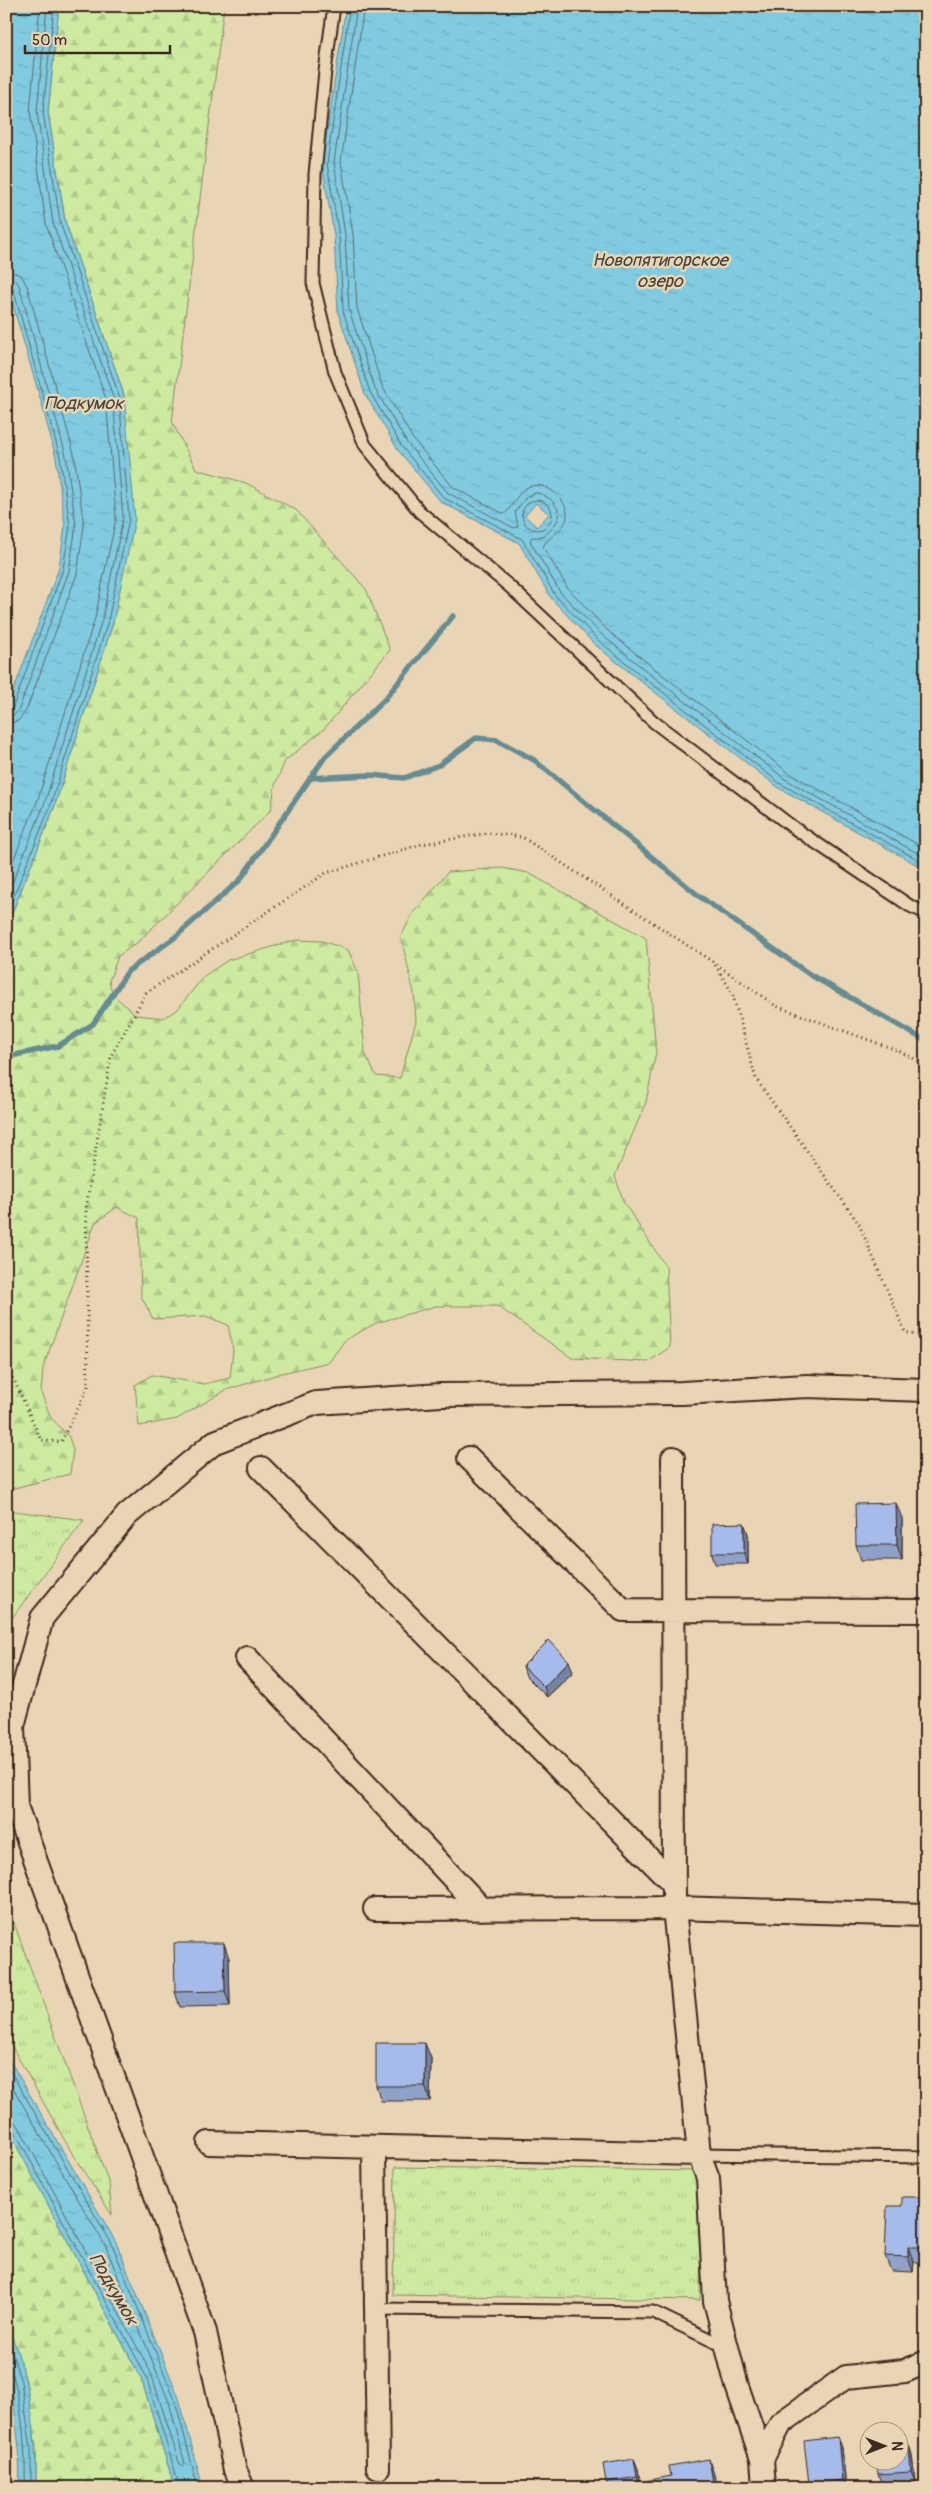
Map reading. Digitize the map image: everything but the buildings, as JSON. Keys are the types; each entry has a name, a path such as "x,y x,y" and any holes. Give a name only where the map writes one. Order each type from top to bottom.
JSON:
{"street":[{"path":"242,2488 235,2470 205,2332 16,1806 13,1726 42,1618 127,1515 214,1442 316,1403 441,1395 682,1392 807,1386 926,1390"},
{"path":"469,1458 623,1610 926,1611"},
{"path":"673,1458 674,1908 699,2154 708,2178 715,2301 737,2386 762,2459 764,2488"},
{"path":"261,1468 674,1884"},
{"path":"247,1658 482,1909"},
{"path":"375,1909 674,1908 926,1915"},
{"path":"209,2144 699,2154"},
{"path":"374,2147 378,2468"},
{"path":"762,2459 781,2423 846,2377 905,2371 926,2362"}],"lane":[{"path":"334,6 324,70 315,174 313,284 335,372 365,445 420,512 509,586 654,722 794,828 910,906 926,913"},
{"path":"699,2154 926,2156"},
{"path":"376,2309 652,2312 715,2342"}],"path":[{"path":"6,1370 14,1380 41,1440 61,1442 88,1388 86,1208 111,1056 146,994 326,873 422,844 488,833 522,837 713,962 776,1006 899,1051 926,1065"},
{"path":"713,962 732,992 756,1079 859,1224 905,1332 926,1338"}],"green space":[{"path":"59,6 224,6 172,422 196,469 246,483 296,510 366,589 390,650 324,729 285,761 275,785 271,810 138,942 118,956 109,981 113,995 136,1015 163,1018 177,1010 204,976 228,960 296,940 322,941 348,950 358,972 365,1053 376,1076 400,1078 416,1021 414,993 401,937 413,913 448,872 502,868 528,873 646,938 656,1052 646,1102 615,1176 624,1203 666,1267 670,1347 648,1362 572,1358 497,1306 436,1306 376,1323 345,1340 329,1362 282,1373 226,1390 177,1419 139,1426 135,1385 152,1375 204,1384 230,1378 233,1350 228,1325 206,1316 153,1319 141,1296 139,1218 117,1207 95,1223 43,1368 41,1393 51,1418 69,1437 73,1450 70,1474 6,1490 6,928 54,808 113,623 124,395 65,221 48,112"},
{"path":"6,1510 84,1520 6,1626"},
{"path":"6,1901 109,2184 112,2215 73,2155 6,2036"},
{"path":"6,2126 141,2378 175,2488 36,2488 36,2447 26,2381 6,2322"},
{"path":"395,2167 702,2171 700,2300 393,2295"}],"water":[{"name":"Подкумок","path":"6,6 59,6 48,112 65,221 124,395 135,519 113,623 54,808 6,928 6,711 59,568 65,526 56,458 6,282"},
{"name":"Новопятигорское озеро","path":"346,6 926,6 926,870 779,788 594,644 551,598 519,543 441,502 398,450 365,394 338,312 334,236 322,163","holes":["536,503 549,514 537,527 525,516"]},
{"name":"Подкумок","path":"6,2054 116,2242 179,2398 203,2488 175,2488 141,2378 6,2126"},
{"path":"6,2322 21,2362 30,2403 35,2446 36,2488 20,2488 19,2449 13,2397 6,2367"}],"waterway":[{"path":"6,1057 58,1046 93,1024 128,971 174,938 240,880 325,757 384,700 453,616"},
{"path":"310,778 369,775 404,778 439,765 476,738 497,740 534,760 699,896 809,974 926,1041"}]}
